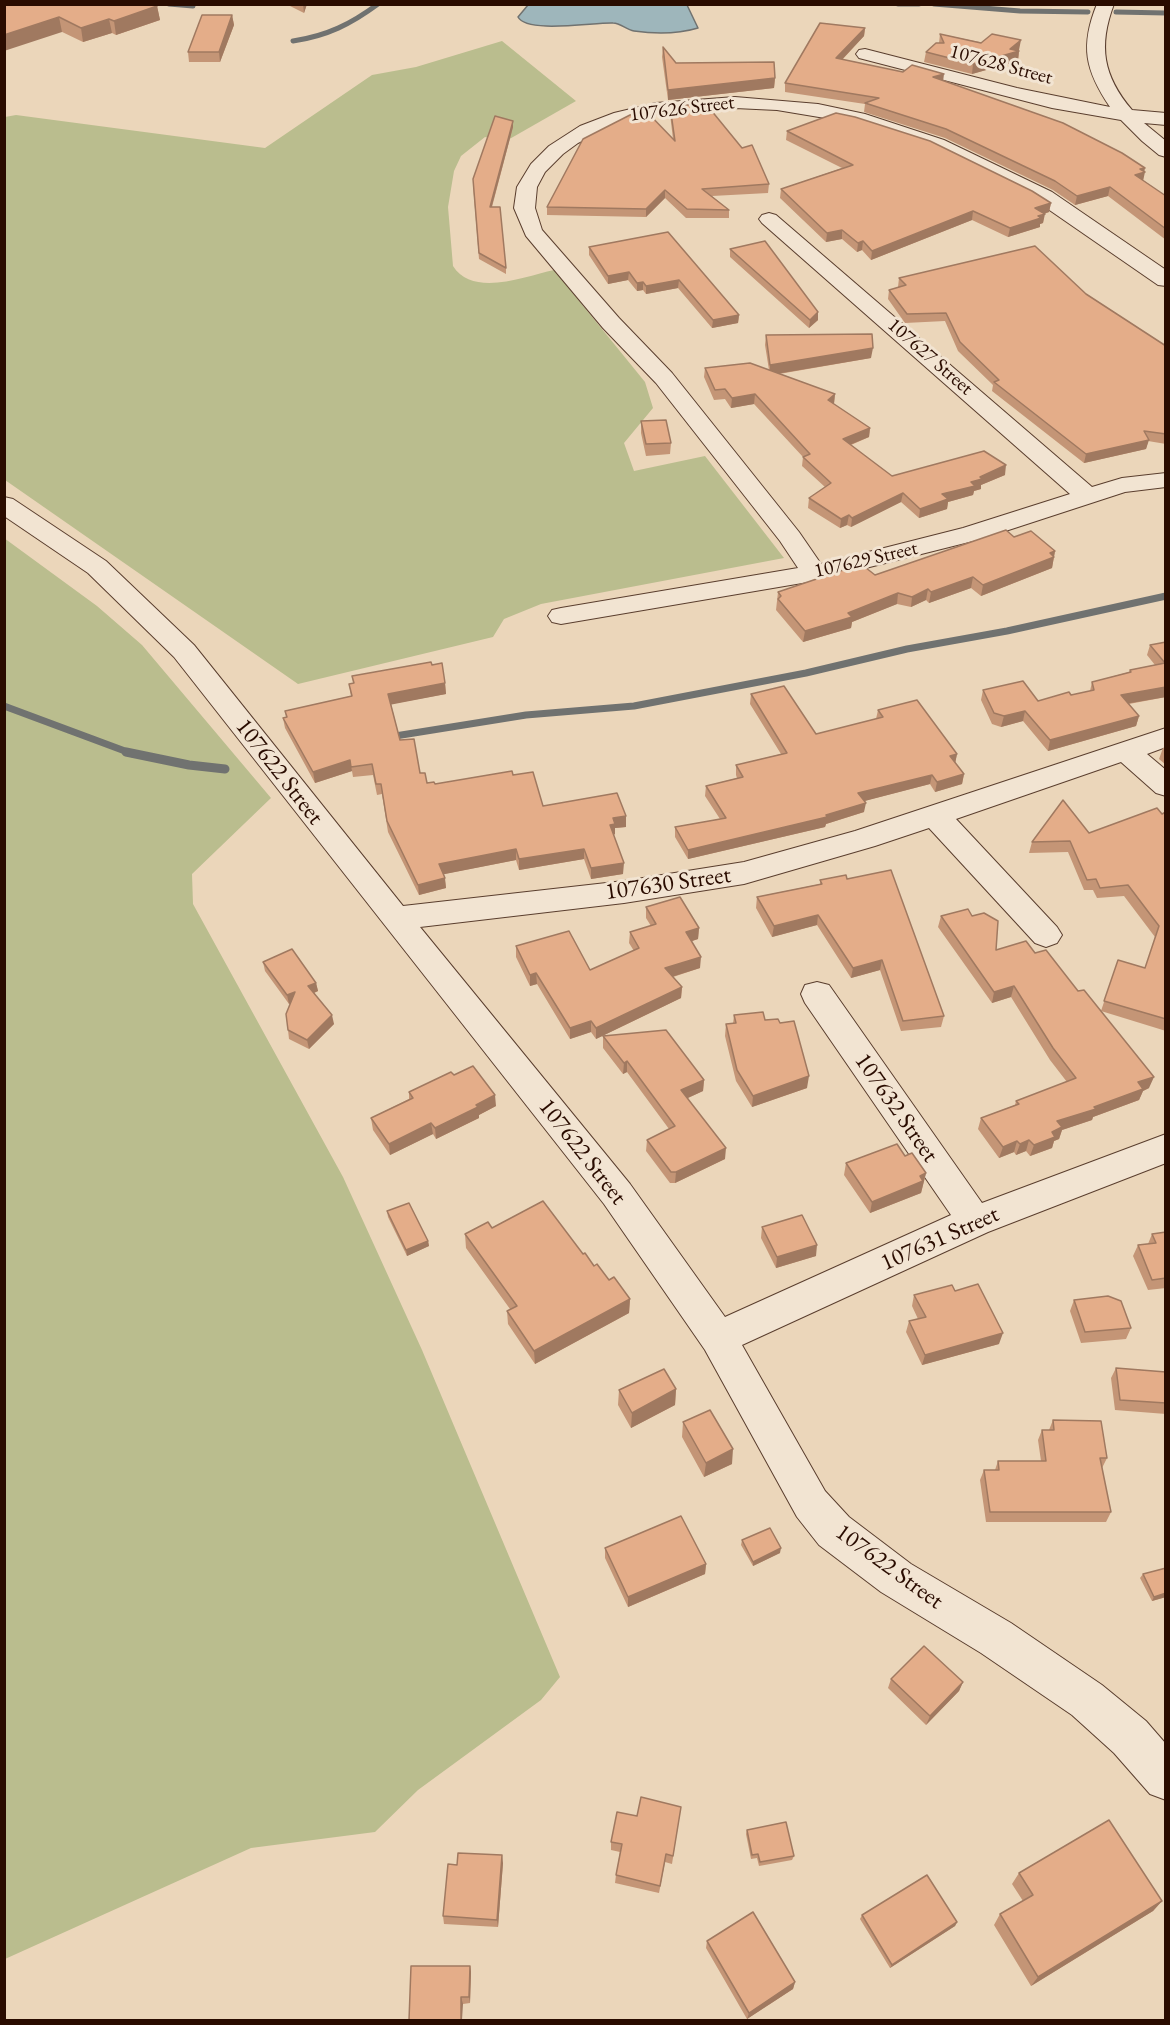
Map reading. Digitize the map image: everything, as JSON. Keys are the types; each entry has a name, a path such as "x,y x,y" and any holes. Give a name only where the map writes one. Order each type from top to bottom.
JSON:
{"street":[{"path":"1106,4 1095,30 1099,70 1110,96 1126,117 1143,134 1166,151"},
{"name":"107628 Street","path":"865,54 1062,105 1126,117 1166,119"},
{"name":"107626 Street","path":"814,573 790,537 664,378 611,322 533,232 526,220 523,196 535,173 555,151 590,129 615,118 682,105 748,101 835,110 880,123 967,155 1052,200 1166,280"},
{"name":"107627 Street","path":"769,219 1089,497"},
{"name":"107629 Street","path":"561,616 814,573 972,534 1122,485 1166,480"},
{"name":"107622 Street","path":"4,504 96,567 184,651 617,1194 718,1338 811,1504 834,1531 897,1578 996,1638 1087,1700 1130,1737 1166,1778"},
{"name":"107630 Street","path":"395,918 624,892 744,873 854,842 1166,737"},
{"path":"1126,751 1166,786"},
{"path":"934,814 1046,935"},
{"name":"107632 Street","path":"817,994 975,1221"},
{"name":"107631 Street","path":"718,1338 975,1221 1166,1148"}],"green space":[{"path":"502,41 576,101 506,141 485,137 461,156 454,171 448,207 453,266 462,276 486,283 515,280 554,270 645,382 653,408 624,443 634,471 705,456 784,558 541,604 504,619 493,637 298,684 5,480 5,117 16,115 265,148 372,75 416,67"},
{"path":"4,538 97,606 142,645 271,798 192,874 193,904 343,1177 422,1350 560,1677 541,1700 418,1790 375,1832 251,1848 5,1959"}],"water":[{"path":"528,5 687,5 698,28 658,33 631,30 613,23 534,25 518,17"}],"building":[{"path":"4,4 154,4 157,6 114,21 109,19 81,28 59,17 4,35"},
{"path":"202,15 232,15 219,52 188,52"},
{"path":"820,23 865,28 836,58 903,72 912,65 944,74 933,77 1063,123 1122,153 1145,168 1140,169 1145,172 1135,175 1166,196 1166,229 1110,187 1077,196 1055,181 946,129 865,103 879,98 785,83"},
{"path":"940,34 981,43 992,34 1021,40 1010,49 1019,51 973,64 926,52 936,43 944,43"},
{"path":"663,47 676,63 774,62 775,78 668,90"},
{"path":"706,104 742,148 752,145 769,184 702,189 729,210 687,209 665,190 646,209 547,207 583,139 630,115 645,110 675,141 670,106"},
{"path":"836,113 930,141 1032,191 1051,203 1035,208 1045,214 1038,216 1041,218 1010,228 973,211 872,251 863,241 858,243 842,230 827,233 781,189 853,165 787,131"},
{"path":"495,116 513,121 490,207 500,207 506,268 479,253 473,179"},
{"path":"668,232 739,315 713,320 679,280 646,286 643,282 637,283 629,272 608,276 589,247"},
{"path":"765,241 818,312 810,320 730,249"},
{"path":"1035,246 1086,294 1166,346 1166,434 1144,431 1149,440 1086,454 994,382 999,380 960,342 946,313 907,314 889,290 906,285 899,278"},
{"path":"872,334 873,348 770,365 766,335"},
{"path":"750,363 835,394 828,400 870,428 843,439 892,476 984,451 1006,465 980,477 982,479 971,482 975,486 942,494 948,499 920,509 903,493 852,518 849,515 841,519 809,498 831,483 803,457 810,454 755,394 732,398 725,389 715,390 705,368"},
{"path":"666,420 671,443 646,444 641,421"},
{"path":"1006,530 1014,537 1031,531 1055,551 1050,553 1054,557 983,585 973,577 931,592 928,589 912,597 898,593 848,613 852,617 805,631 778,599 781,596 778,592 861,564 875,575"},
{"path":"1166,642 1166,687 1121,695 1139,716 1050,740 1025,711 1004,716 994,713 983,690 1023,681 1038,701 1069,692 1071,695 1094,690 1092,682 1131,672 1130,670 1165,663 1150,645"},
{"path":"431,662 432,665 442,663 445,683 388,694 400,740 414,739 420,773 425,773 427,783 434,782 435,784 512,771 513,775 533,772 543,806 617,793 626,816 613,818 615,824 610,825 624,863 591,868 584,849 519,859 516,849 439,864 445,878 418,885 387,821 381,784 376,784 372,764 351,767 350,760 313,772 283,718 287,717 285,711 352,696 349,684 354,683 352,676"},
{"path":"784,686 816,734 883,717 878,710 917,700 957,754 950,756 964,774 937,782 932,775 858,793 866,803 826,815 827,817 688,850 675,827 726,818 706,786 743,777 736,765 787,753 751,694"},
{"path":"1063,800 1089,833 1157,808 1162,814 1166,812 1166,1019 1104,1001 1118,960 1145,968 1159,926 1128,885 1100,888 1096,879 1087,880 1070,841 1032,842"},
{"path":"891,870 944,1016 903,1021 882,960 853,968 818,915 774,926 757,897 822,884 820,880 846,875 847,879"},
{"path":"680,897 699,928 686,932 701,957 665,968 682,987 596,1028 591,1021 570,1028 536,973 530,975 516,946 569,931 590,970 639,948 630,932 656,924 646,907"},
{"path":"968,909 972,916 984,913 998,921 996,950 1026,941 1035,953 1046,950 1078,991 1084,990 1154,1077 1138,1082 1143,1089 1094,1107 1096,1109 1057,1121 1062,1127 1052,1132 1055,1137 1034,1145 1029,1140 1020,1144 1017,1141 1003,1147 981,1118 1019,1104 1016,1101 1076,1078 1053,1048 1014,986 994,992 941,916"},
{"path":"292,949 316,983 308,986 332,1015 307,1040 288,1030 286,1014 295,992 287,995 263,962"},
{"path":"763,1012 765,1020 778,1019 780,1023 794,1021 809,1076 753,1096 737,1070 726,1024 736,1023 734,1015"},
{"path":"666,1030 704,1080 681,1090 726,1148 676,1172 671,1172 647,1140 675,1126 627,1061 624,1063 603,1036"},
{"path":"473,1066 495,1095 476,1105 478,1107 435,1128 431,1123 389,1144 371,1118 413,1098 409,1092 451,1072 454,1075"},
{"path":"897,1144 905,1156 912,1153 926,1173 920,1176 923,1181 872,1202 846,1163"},
{"path":"543,1201 583,1254 585,1253 594,1266 597,1264 609,1280 614,1277 630,1299 534,1351 507,1311 517,1306 465,1234 488,1222 492,1228"},
{"path":"409,1203 428,1241 406,1250 387,1211"},
{"path":"802,1215 817,1245 777,1257 762,1227"},
{"path":"1166,1232 1166,1278 1152,1280 1138,1245 1156,1243 1152,1234"},
{"path":"978,1284 1003,1333 925,1355 909,1321 926,1317 914,1295 952,1285 955,1291"},
{"path":"1108,1296 1121,1301 1131,1328 1085,1332 1074,1300"},
{"path":"1116,1368 1166,1372 1166,1403 1120,1400"},
{"path":"664,1369 676,1389 632,1413 619,1390"},
{"path":"710,1410 733,1449 706,1463 683,1422"},
{"path":"1053,1420 1101,1421 1107,1458 1100,1458 1111,1512 990,1512 984,1470 999,1470 998,1461 1046,1461 1042,1430 1054,1430"},
{"path":"681,1516 706,1564 628,1597 605,1548"},
{"path":"770,1528 781,1548 753,1562 742,1540"},
{"path":"1166,1568 1166,1593 1154,1597 1143,1574"},
{"path":"924,1646 963,1682 930,1716 891,1679"},
{"path":"641,1797 681,1807 673,1856 666,1854 660,1886 616,1875 622,1844 611,1842 617,1812 637,1816"},
{"path":"1109,1820 1162,1901 1038,1977 1000,1914 1033,1895 1019,1873"},
{"path":"786,1822 794,1856 760,1862 758,1854 752,1855 747,1830"},
{"path":"458,1853 502,1855 497,1920 443,1916 448,1864 457,1865"},
{"path":"927,1875 957,1922 892,1965 862,1915"},
{"path":"753,1912 795,1982 749,2013 707,1941"},
{"path":"411,1966 470,1966 469,1997 461,1997 461,2020 409,2020"}],"waterway":[{"path":"169,4 193,6"},
{"path":"293,41 317,36 338,28 378,4"},
{"path":"898,4 919,4"},
{"path":"934,4 1020,11 1088,12"},
{"path":"1116,12 1166,13"},
{"path":"389,737 526,715 634,706 806,673 907,649 1007,631 1166,596"},
{"path":"4,706 130,753"},
{"path":"130,753 189,765 225,769"}]}
